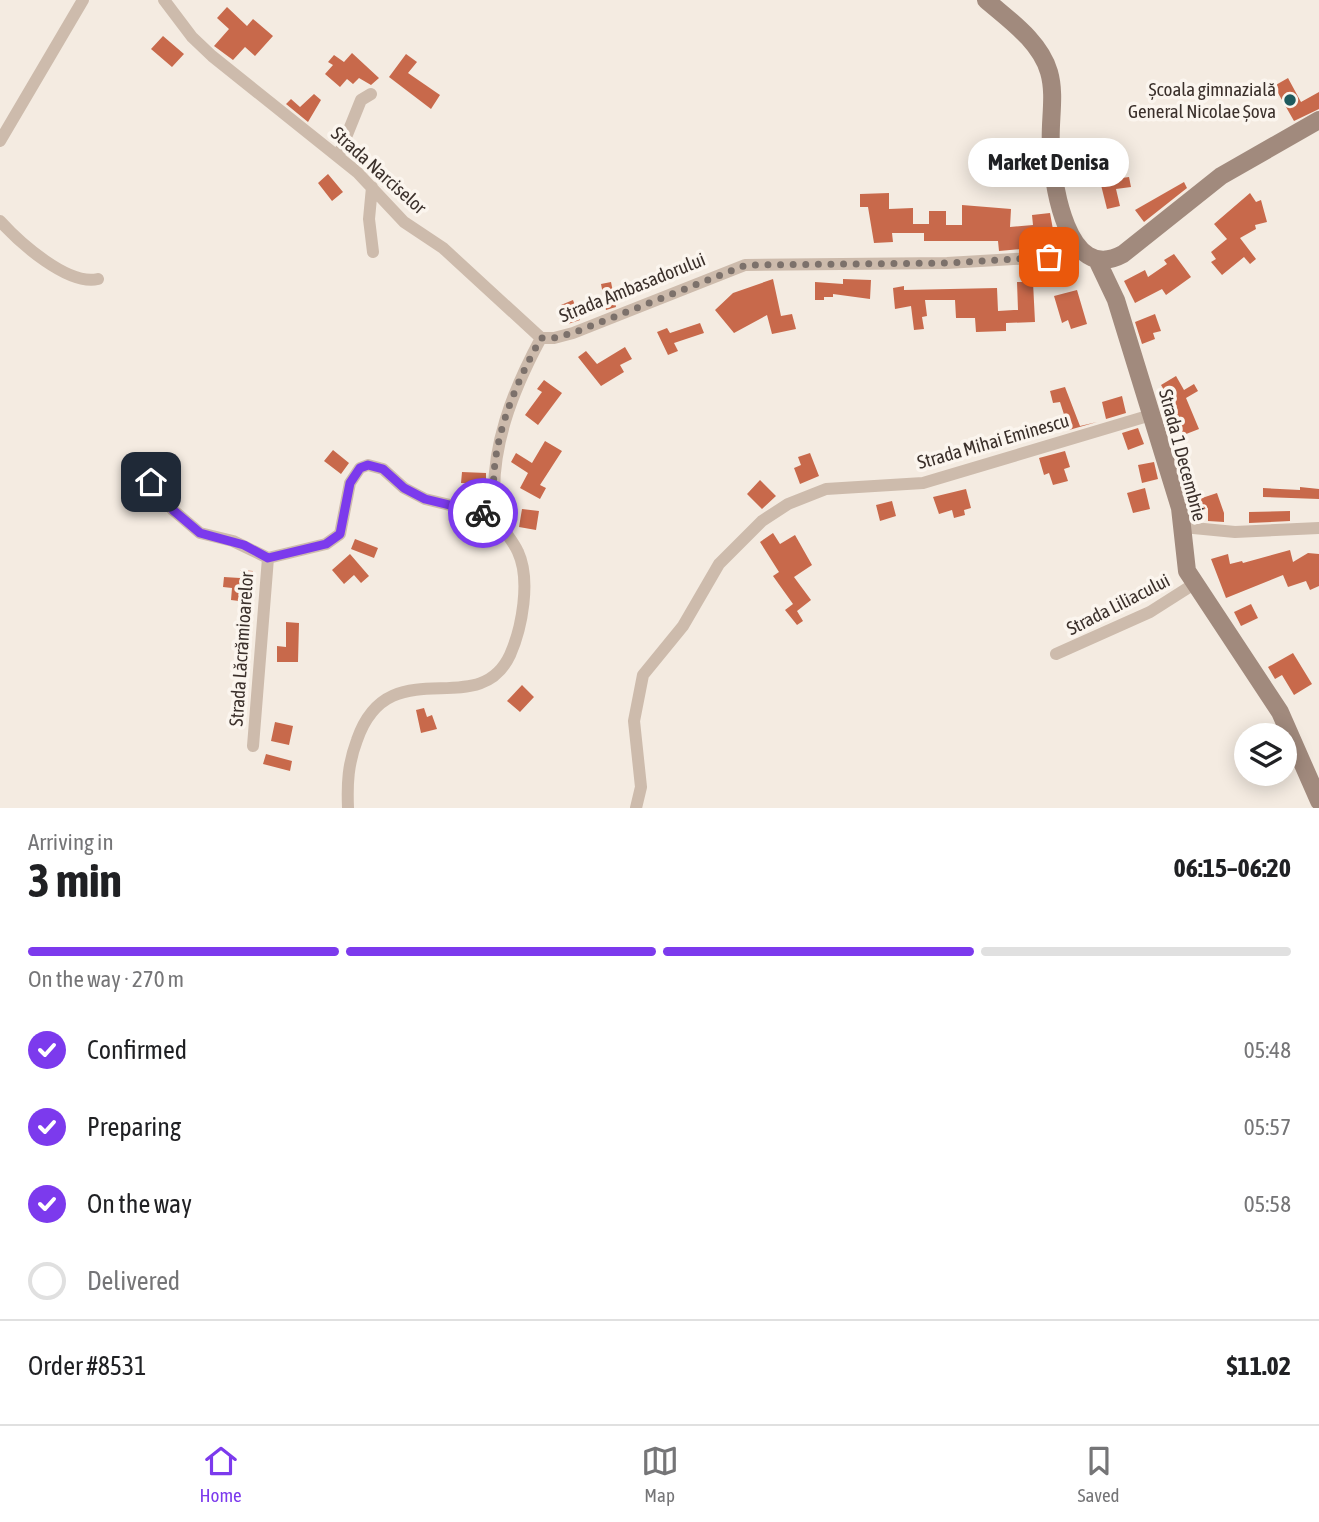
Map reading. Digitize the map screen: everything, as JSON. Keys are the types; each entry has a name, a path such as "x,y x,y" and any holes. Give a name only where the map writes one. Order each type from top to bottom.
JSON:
{"street":[{"path":"0,141 83,0"},
{"name":"Strada Narciselor","path":"164,0 192,37 212,56 338,157 372,187 404,222 443,248 541,338"},
{"path":"986,0 1030,40 1048,70 1055,183 1065,220 1079,249 1097,260 1113,259 1123,254 1221,176 1319,120"},
{"path":"338,157 361,100 371,94"},
{"path":"372,187 369,219 373,252"},
{"path":"0,221 32,250 72,277 83,281 98,279"},
{"name":"Strada Ambasadorului","path":"496,516 501,430 541,338 573,333 746,265 947,263 1049,257 1079,249"},
{"name":"Strada 1 Decembrie","path":"1097,260 1116,300 1151,415 1183,527 1185,562 1194,584 1280,712 1319,801"},
{"name":"Strada Mihai Eminescu","path":"636,808 640,787 634,721 643,675 684,626 719,564 762,521 788,504 814,492 839,486 923,483 1151,415"},
{"name":"Strada Lăcrămioarelor","path":"253,746 268,558 326,544 340,534 350,483 360,468 368,465 383,469 404,488 425,499 496,516"},
{"path":"139,470 173,510 200,533 244,545 268,558"},
{"path":"348,808 346,780 351,757 361,727 375,705 416,690 477,686 500,671 510,656 522,605 524,570 518,550 496,516"},
{"path":"1183,527 1235,532 1319,528"},
{"name":"Strada Liliacului","path":"1056,654 1150,612 1194,584"}],"building":[{"path":"227,7 247,26 253,19 273,36 255,56 245,47 233,60 214,46 229,29 217,18"},
{"path":"163,36 184,54 172,67 151,49"},
{"path":"352,53 379,78 371,85 359,78 353,84 347,79 340,87 325,74 333,65 328,62 334,55 344,62"},
{"path":"406,54 417,62 408,73 440,95 431,109 389,77"},
{"path":"1288,78 1301,102 1319,92 1319,109 1294,121 1274,86"},
{"path":"314,94 321,100 308,122 286,104 291,99 300,107"},
{"path":"328,174 343,192 332,201 318,183"},
{"path":"1129,177 1131,187 1116,189 1120,206 1107,209 1100,181"},
{"path":"1184,182 1187,188 1144,222 1135,210"},
{"path":"889,193 889,209 913,208 913,224 929,224 929,211 946,211 946,225 962,225 962,205 1011,209 1010,227 1033,225 1032,215 1050,213 1056,246 999,251 998,241 924,241 924,233 892,233 893,242 874,243 868,207 860,207 860,194"},
{"path":"1250,193 1256,202 1261,200 1267,222 1255,225 1256,229 1240,238 1256,259 1250,264 1244,257 1222,275 1211,262 1216,259 1211,252 1227,239 1214,224"},
{"path":"1174,254 1191,277 1166,295 1162,289 1135,303 1124,281 1145,270 1148,277 1167,264 1164,260"},
{"path":"773,279 781,316 792,314 796,329 772,334 767,315 734,333 715,310 733,293"},
{"path":"843,279 871,280 870,299 833,294 833,297 824,297 824,300 815,300 815,282 843,284"},
{"path":"611,282 616,307 606,310 601,284"},
{"path":"1017,282 1033,282 1035,322 1006,323 1006,331 976,332 975,318 956,318 955,300 925,300 927,316 922,317 924,329 914,330 911,306 895,309 893,288 904,286 904,290 997,288 998,311 1018,310"},
{"path":"1077,290 1087,324 1071,329 1068,320 1062,323 1054,296"},
{"path":"573,300 580,320 568,324 561,305"},
{"path":"1155,314 1161,331 1153,333 1155,339 1142,344 1135,322"},
{"path":"700,323 704,333 674,343 678,351 668,355 657,332 667,328 670,333"},
{"path":"625,347 632,359 620,365 624,372 601,386 578,357 586,351 597,364"},
{"path":"1176,376 1184,390 1194,384 1198,391 1186,398 1199,429 1181,436 1173,416 1178,414 1161,385"},
{"path":"544,380 562,393 538,425 525,415 542,392 537,389"},
{"path":"1065,387 1080,426 1097,422 1069,430 1060,402 1053,403 1050,391"},
{"path":"1122,396 1126,413 1106,419 1102,402"},
{"path":"1138,428 1144,444 1128,450 1122,433"},
{"path":"545,441 562,451 540,485 546,488 540,499 520,488 528,473 511,462 516,453 532,463"},
{"path":"333,450 349,463 341,474 324,461"},
{"path":"1065,451 1070,467 1064,469 1068,481 1053,485 1049,473 1044,475 1039,458"},
{"path":"810,453 819,476 800,484 794,468 801,465 798,457"},
{"path":"1154,462 1158,479 1142,483 1138,465"},
{"path":"462,472 486,473 486,484 461,483"},
{"path":"760,480 776,496 762,509 747,494"},
{"path":"1300,487 1319,489 1319,499 1263,497 1263,488 1300,490"},
{"path":"1145,488 1150,509 1133,513 1127,493"},
{"path":"966,489 971,508 964,510 965,515 954,518 952,510 939,514 933,497"},
{"path":"1217,493 1224,513 1224,522 1208,521 1208,508 1203,510 1199,499"},
{"path":"892,501 896,516 880,521 876,505"},
{"path":"522,509 539,511 536,530 519,527"},
{"path":"1290,511 1290,521 1249,523 1249,512"},
{"path":"773,533 780,544 795,535 812,565 794,577 811,600 797,611 803,621 797,625 785,610 793,604 773,576 779,572 760,542"},
{"path":"355,539 378,548 374,558 351,549"},
{"path":"1290,550 1293,562 1308,553 1319,554 1319,586 1310,590 1306,581 1288,587 1283,575 1226,598 1211,559 1228,554 1230,564 1243,563"},
{"path":"350,554 369,576 361,583 354,575 344,584 332,570"},
{"path":"240,570 253,571 247,602 231,600 232,588 223,587 224,577 240,578"},
{"path":"1251,604 1258,618 1241,626 1234,612"},
{"path":"286,622 299,623 298,662 277,662 277,646 286,647"},
{"path":"1293,653 1312,684 1294,695 1282,675 1275,679 1268,667"},
{"path":"522,685 534,697 520,712 507,701"},
{"path":"424,708 427,717 432,715 437,729 421,733 416,710"},
{"path":"275,722 293,726 289,745 271,741"},
{"path":"266,754 292,761 290,771 263,764"}],"way so far":[{"path":"483,513 496,516 498,445 501,430 530,358 541,338 562,337 724,271 755,263 947,263 1049,257"}],"place":[{"name":"Școala gimnazială General Nicolae Șova","path":"1290,100"},
{"name":"Market Denisa","path":"1049,257"}],"route":[{"path":"151,482 167,505 200,533 244,545 268,558 326,544 340,534 344,526 350,483 360,468 368,465 383,469 415,495 449,507 483,513"}]}
